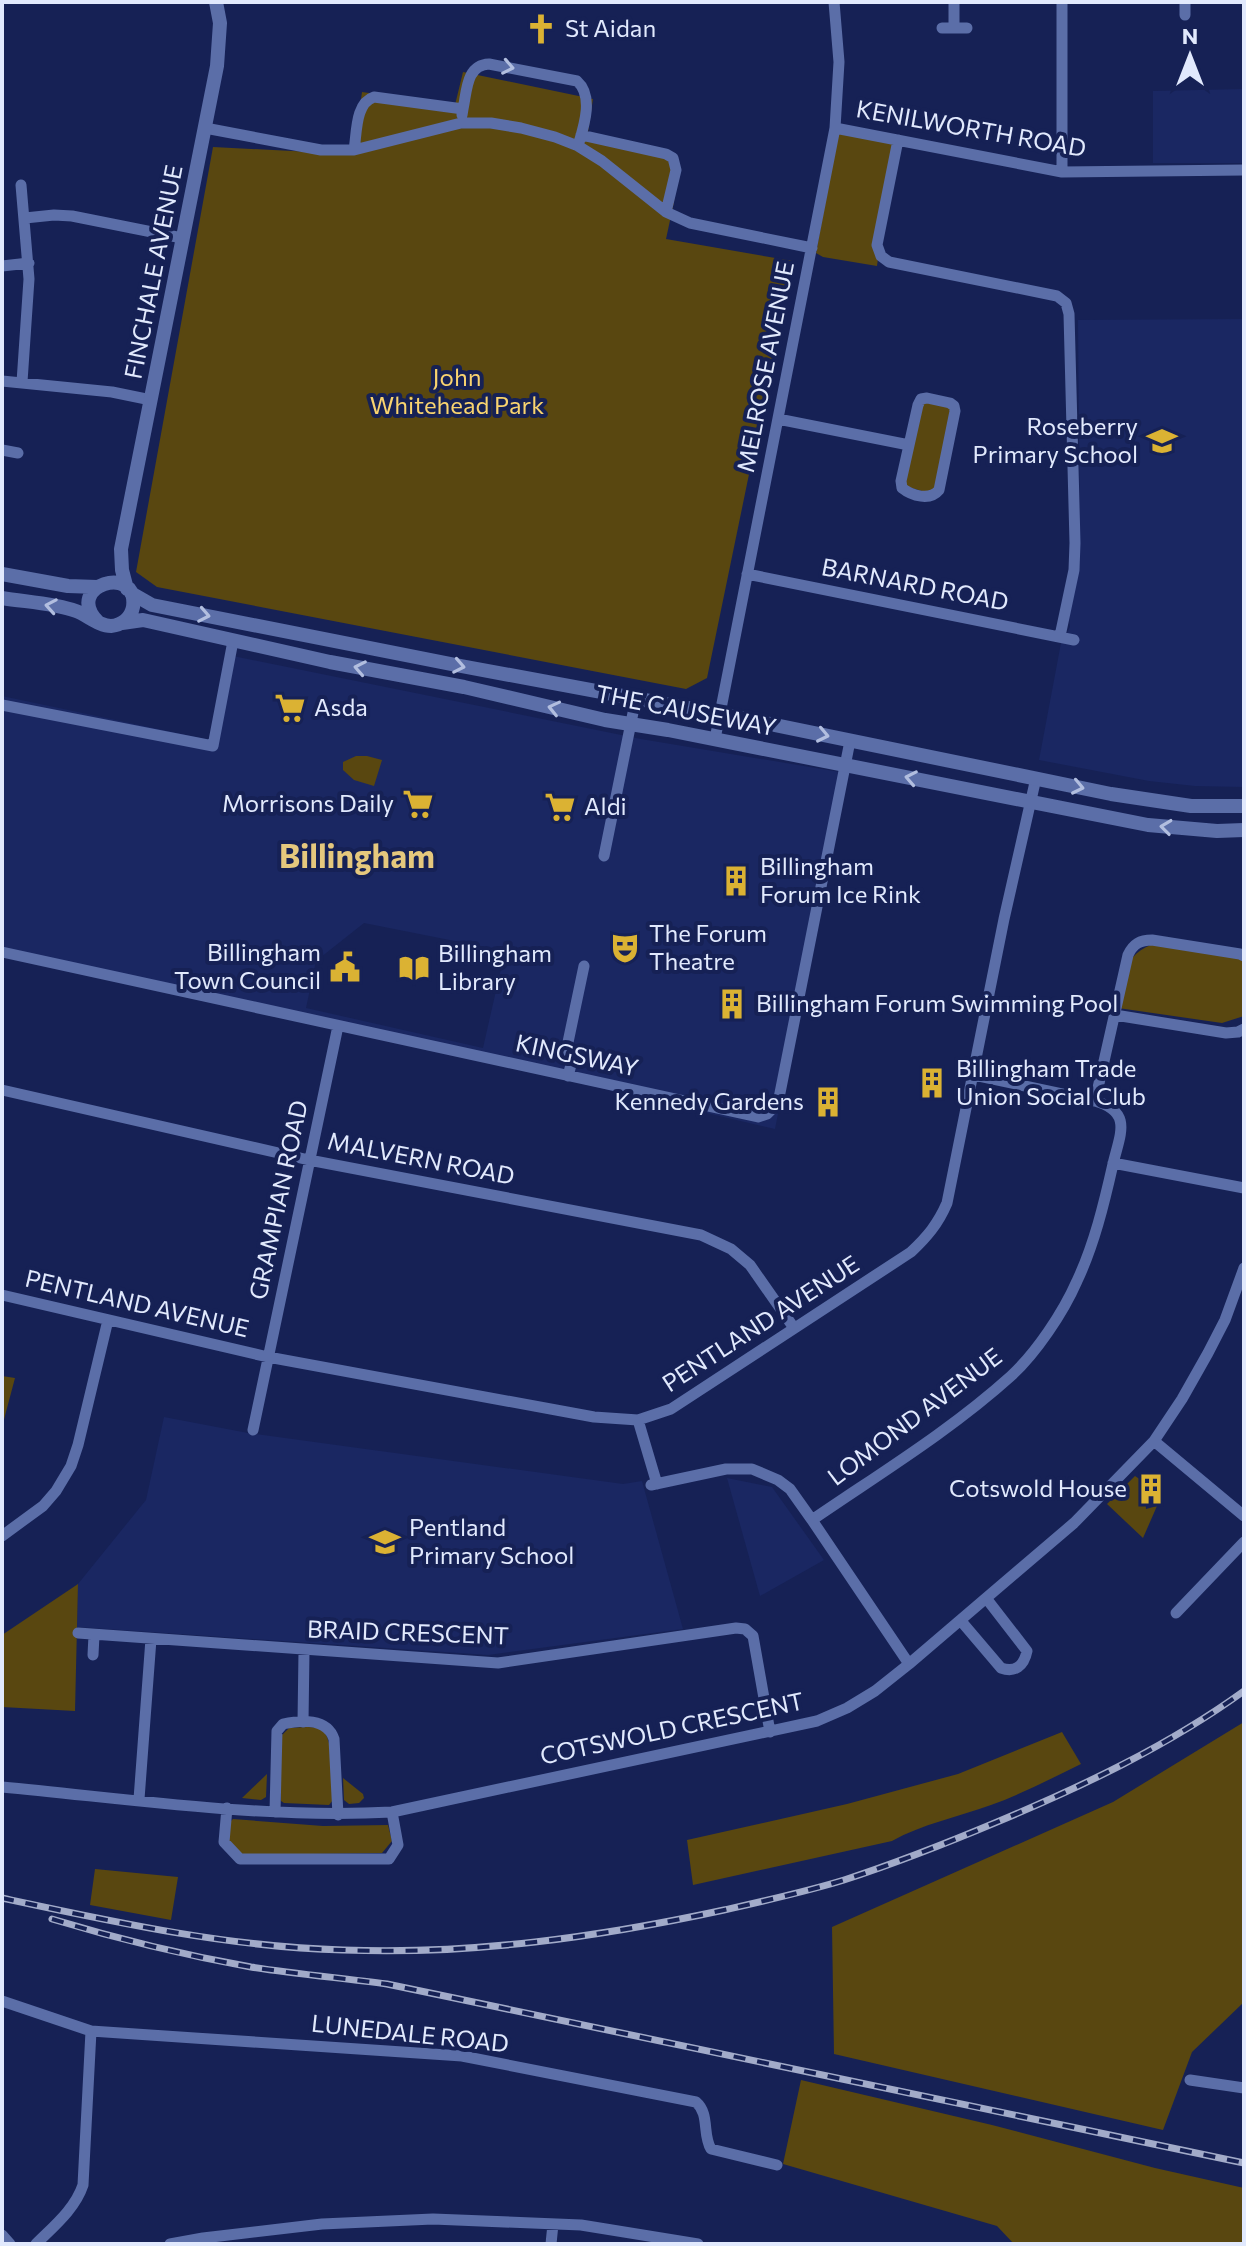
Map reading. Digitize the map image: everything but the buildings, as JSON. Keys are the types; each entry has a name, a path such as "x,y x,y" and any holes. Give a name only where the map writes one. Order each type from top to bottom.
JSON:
{"street":[{"name":"FINCHALE AVENUE","path":"129,591 122,570 121,549 220,42 216,2"},
{"name":"MELROSE AVENUE","path":"715,739 835,128 839,62 834,2"},
{"path":"954,2 954,28"},
{"path":"1062,2 1062,172"},
{"path":"1185,2 1185,15"},
{"path":"461,123 470,76 475,68 489,64 577,81 583,86 587,98 580,141"},
{"path":"354,150 362,106 374,97 463,109"},
{"path":"205,128 338,152 461,123 491,123 555,137 666,154 673,158 676,170 666,212"},
{"name":"KENILWORTH ROAD","path":"835,128 1062,172 1244,170"},
{"path":"898,140 877,245 881,256 889,262 1057,296 1066,303 1069,314 1075,543 1074,570 1060,636"},
{"path":"580,141 666,212 690,223 812,248"},
{"path":"21,185 29,263 22,382"},
{"path":"25,218 72,216 182,238"},
{"path":"2,266 29,263"},
{"path":"2,381 112,392 151,400"},
{"path":"921,399 954,406 939,490 935,495 928,497 902,488 909,445 921,399"},
{"path":"778,419 909,445"},
{"path":"2,450 18,453"},
{"name":"FINCHALE AVENUE","path":"100,585 121,549"},
{"name":"THE CAUSEWAY","path":"2,574 68,586 100,585 114,581 152,605 1152,801 1191,806 1244,806"},
{"name":"BARNARD ROAD","path":"747,574 1074,640"},
{"path":"98,622 89,605 90,596 100,585"},
{"path":"122,623 133,604 129,591"},
{"name":"THE CAUSEWAY","path":"2,598 74,610 111,626 143,620 630,724 1148,825 1217,831 1244,830"},
{"path":"2,705 213,746 233,641"},
{"path":"604,856 636,698"},
{"name":"KINGSWAY","path":"2,952 750,1116 767,1114 778,1103 850,741"},
{"name":"PENTLAND AVENUE","path":"2,1295 268,1357 594,1417 638,1420 671,1409 911,1252 939,1221 947,1203 1004,919 1036,778"},
{"path":"974,1075 1095,1101 1132,947 1144,940 1244,956"},
{"path":"568,1076 572,1061 567,1047 584,966"},
{"path":"1115,1015 1226,1033 1244,1029"},
{"name":"GRAMPIAN ROAD","path":"253,1430 338,1026"},
{"name":"MALVERN ROAD","path":"2,1090 309,1160 701,1235 731,1249 750,1265 794,1328"},
{"name":"LOMOND AVENUE","path":"812,1520 942,1430 1001,1384 1059,1315 1088,1257 1121,1121 1111,1105 1095,1101"},
{"path":"1113,1163 1244,1188"},
{"name":"COTSWOLD CRESCENT","path":"2,1787 275,1812 338,1815 392,1812 817,1721 875,1691 961,1621 1074,1523 1154,1441 1208,1353 1225,1320 1244,1268"},
{"path":"2,1536 43,1506 71,1466 108,1320"},
{"path":"638,1420 654,1484 726,1469 752,1469 790,1489 909,1664"},
{"path":"1154,1441 1244,1516"},
{"path":"1176,1613 1244,1542"},
{"path":"961,1621 1001,1668 1008,1671 1022,1665 1027,1651 986,1598"},
{"name":"BRAID CRESCENT","path":"78,1633 498,1663 745,1629 753,1636 770,1732"},
{"path":"93,1655 94,1635"},
{"path":"139,1799 151,1639"},
{"path":"303,1722 304,1651"},
{"path":"275,1812 277,1731 283,1724 303,1722 323,1724 332,1731 338,1815"},
{"path":"227,1808 224,1842 240,1859 389,1859 398,1845 392,1812"},
{"name":"LUNEDALE ROAD","path":"2,2001 91,2031 462,2056 696,2102 705,2115 706,2139 711,2149 777,2165"},
{"path":"36,2244 70,2209 83,2185 91,2031"},
{"path":"1190,2080 1244,2088"},
{"path":"170,2244 322,2224 433,2219 581,2225 698,2244"},
{"path":"551,2244 553,2224"},
{"path":"2,2235 10,2244"}],"shaded area":[{"path":"1244,89 1244,163 1153,163 1153,91"},
{"name":"Roseberry Primary School","path":"1244,319 1244,787 1149,781 1039,760 1061,643 1070,627 1080,562 1078,320"},
{"path":"233,656 641,739 846,773 775,1129 2,947 2,696 210,740","holes":["364,923 505,951 483,1048 306,1008 316,961"]},
{"name":"Pentland Primary School","path":"164,1417 248,1433 623,1484 642,1481 683,1629 488,1655 77,1627 78,1584 146,1500"},
{"path":"727,1478 772,1487 824,1560 760,1596"}],"green space":[{"name":"John Whitehead Park","path":"463,72 593,99 588,132 678,156 674,202 666,239 793,261 707,678 686,689 157,587 136,572 213,147 350,154 354,150 362,92 455,105"},
{"path":"838,133 893,142 877,266 823,257 816,253"},
{"path":"921,399 954,406 935,495 902,485"},
{"path":"356,756 382,760 374,786 354,780 343,770 343,762"},
{"path":"1156,943 1242,958 1244,1016 1222,1023 1118,1008 1126,968 1137,953"},
{"path":"2,1376 15,1378 2,1427"},
{"path":"1135,1476 1144,1482 1146,1509 1157,1506 1143,1538 1107,1504"},
{"path":"78,1584 75,1711 2,1707 2,1635"},
{"path":"1244,1722 1244,2002 1192,2052 1163,2130 834,2054 832,1927 1113,1802"},
{"path":"289,1728 315,1728 326,1734 332,1774 333,1800 329,1805 281,1801 280,1737"},
{"path":"1062,1732 1081,1764 1014,1796 928,1825 892,1841 693,1885 687,1840 847,1804 958,1774"},
{"path":"267,1774 266,1797 261,1800 242,1798"},
{"path":"343,1778 363,1794 364,1798 359,1803 349,1804 344,1800"},
{"path":"233,1819 323,1826 388,1825 392,1841 382,1853 239,1855 228,1839"},
{"path":"95,1869 178,1877 171,1920 90,1905"},
{"path":"801,2080 1244,2188 1244,2244 1014,2244 997,2226 783,2164"}],"railway":[{"path":"2,1898 214,1939 300,1948 439,1950 583,1936 724,1910 799,1892 844,1880 921,1852 1029,1808 1124,1764 1185,1730 1244,1691"},
{"path":"52,1919 201,1957 387,1984 1244,2163"}],"place":[{"name":"St Aidan","path":"541,29"},
{"name":"Roseberry Primary School","path":"1162,441"},
{"name":"Asda","path":"290,708"},
{"name":"Morrisons Daily","path":"418,804"},
{"name":"Aldi","path":"560,807"},
{"name":"Billingham Forum Ice Rink","path":"736,881"},
{"name":"The Forum Theatre","path":"625,948"},
{"name":"Billingham Town Council","path":"345,967"},
{"name":"Billingham Library","path":"414,968"},
{"name":"Billingham Forum Swimming Pool","path":"732,1004"},
{"name":"Billingham Trade Union Social Club","path":"932,1083"},
{"name":"Kennedy Gardens","path":"828,1102"},
{"name":"Cotswold House","path":"1151,1489"},
{"name":"Pentland Primary School","path":"385,1542"}],"district":[{"name":"Billingham","path":"357,857"}]}
